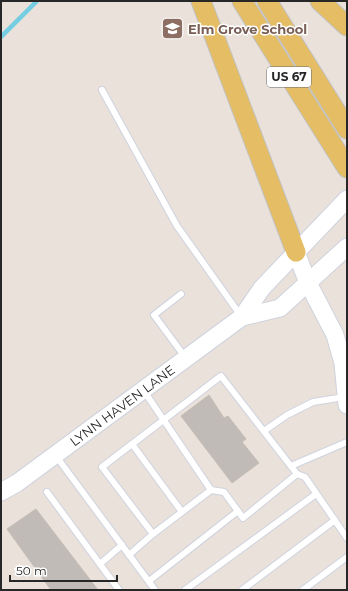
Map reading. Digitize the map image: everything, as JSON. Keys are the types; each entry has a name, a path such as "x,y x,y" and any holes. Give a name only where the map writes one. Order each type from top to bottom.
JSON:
{"main road":[{"path":"200,1 296,252"},
{"name":"US 67","path":"242,1 342,160"},
{"name":"US 67","path":"267,1 347,129"},
{"path":"320,1 347,26"}],"street":[{"name":"LYNN HAVEN LANE","path":"1,492 17,483 242,317 262,288 347,199"},
{"name":"LYNN HAVEN LANE","path":"242,317 280,308 347,247"},
{"path":"296,252 308,283 335,334 343,362 347,401"}],"lane":[{"path":"102,90 176,226 242,317"},
{"path":"181,294 154,314 186,358"},
{"path":"153,534 102,467 221,376 290,466 297,474 305,477 347,538"},
{"path":"143,390 211,490"},
{"path":"264,431 287,415 313,402 347,401"},
{"path":"290,466 347,442"},
{"path":"132,444 182,512"},
{"path":"55,455 155,590"},
{"path":"129,555 153,534 211,490 224,492 243,518 297,474"},
{"path":"47,492 119,590"},
{"path":"185,590 316,494"},
{"path":"149,581 238,511"},
{"path":"242,590 334,520"},
{"path":"100,564 122,546"},
{"path":"303,590 347,557"}],"building":[{"path":"209,395 224,418 228,416 246,439 242,442 259,463 232,483 181,416"},
{"path":"36,509 98,590 51,590 7,529"}],"waterway":[{"path":"1,37 37,1"}],"place":[{"name":"Elm Grove School","path":"173,29"}]}
